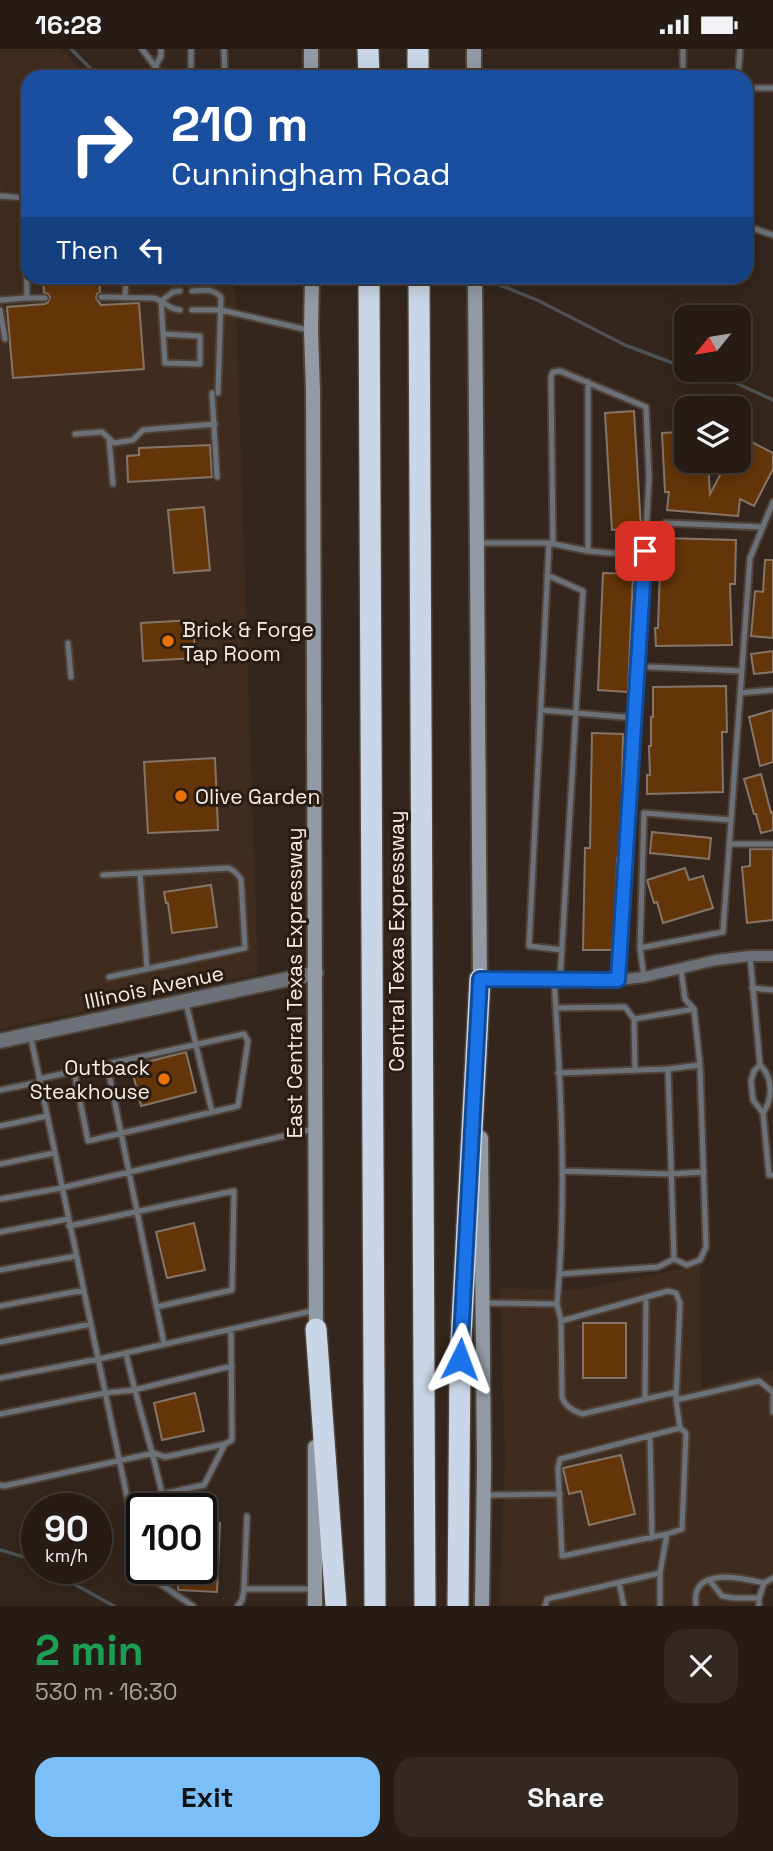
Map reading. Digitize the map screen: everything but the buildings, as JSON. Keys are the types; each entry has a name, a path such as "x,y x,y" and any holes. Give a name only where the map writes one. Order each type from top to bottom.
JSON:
{"highway":[{"path":"368,49 369,70"},
{"path":"418,49 418,70"},
{"name":"Central Texas Expressway","path":"369,284 375,1606"},
{"name":"Central Texas Expressway","path":"419,287 425,1606"},
{"path":"458,1606 460,1359 480,979"},
{"path":"316,1320 336,1606"}],"main road":[{"path":"311,49 312,70"},
{"path":"474,49 474,70"},
{"name":"East Central Texas Expressway","path":"312,284 316,973 315,1606"},
{"path":"475,284 482,1606"}],"street":[{"path":"480,979 618,980 644,977 716,960 773,956"},
{"name":"Illinois Avenue","path":"0,1041 316,973"}],"lane":[{"path":"142,49 157,70"},
{"path":"155,67 161,56 161,49"},
{"path":"191,49 191,70"},
{"path":"224,49 225,70"},
{"path":"683,49 683,70"},
{"path":"738,70 740,49"},
{"path":"753,88 773,89"},
{"path":"0,196 21,198"},
{"path":"753,228 773,235"},
{"path":"27,284 27,298"},
{"path":"125,298 126,284"},
{"path":"192,291 210,290 221,297 215,393 217,477"},
{"path":"161,301 173,292 180,291"},
{"path":"101,297 154,298 174,310 180,310"},
{"path":"0,300 45,298"},
{"path":"161,301 163,334 165,363 201,364 200,336 163,334"},
{"path":"0,310 5,339"},
{"path":"192,310 221,310 311,331"},
{"path":"562,950 529,946 547,575 551,544 551,377 553,372 560,371 646,407 649,478 618,980"},
{"path":"588,382 588,551"},
{"path":"75,434 102,432 114,443 133,440 143,430 215,423"},
{"path":"109,439 113,484"},
{"path":"640,948 723,932 750,558 773,502"},
{"path":"665,523 763,527"},
{"path":"475,544 551,544 622,554 645,551"},
{"path":"547,575 583,591 562,950 556,1008 562,1171 557,1304 561,1321 562,1397 573,1411 582,1414 676,1392"},
{"path":"68,643 71,677"},
{"path":"650,667 741,671"},
{"path":"740,693 773,691"},
{"path":"541,709 635,718"},
{"path":"644,977 640,948 644,813 731,820"},
{"path":"729,844 773,844"},
{"path":"103,875 229,868 241,879 245,948 109,977"},
{"path":"140,873 147,969"},
{"path":"750,956 760,1065 770,1078 772,1097 763,1113"},
{"path":"674,1259 687,1265 701,1260 706,1247 700,1065 694,1009 685,999 681,969"},
{"path":"752,989 773,990"},
{"path":"186,1002 212,1112"},
{"path":"556,1008 625,1007 634,1019 635,1070"},
{"path":"634,1019 694,1009"},
{"path":"30,1034 126,1493"},
{"path":"0,1090 74,1071 244,1034 248,1041 238,1106 88,1141 74,1071"},
{"path":"107,1064 164,1344"},
{"path":"558,1073 667,1069 700,1065"},
{"path":"760,1065 754,1071 751,1081 753,1100 763,1113 769,1175 773,1175"},
{"path":"667,1069 674,1259"},
{"path":"0,1126 47,1116"},
{"path":"0,1199 61,1188 316,1129"},
{"path":"0,1164 54,1153"},
{"path":"562,1171 671,1174 704,1172"},
{"path":"0,1232 137,1212 234,1191 232,1290 156,1307"},
{"path":"0,1270 76,1256"},
{"path":"560,1274 658,1267 674,1259"},
{"path":"0,1306 84,1290"},
{"path":"561,1321 668,1291 676,1293 680,1303 676,1401 680,1428 686,1433 682,1529 652,1538 562,1556 558,1468 560,1459 680,1428"},
{"path":"645,1399 646,1297"},
{"path":"482,1303 557,1304"},
{"path":"0,1378 231,1329 316,1320"},
{"path":"0,1342 91,1324"},
{"path":"0,1485 154,1453 165,1457 225,1444 232,1440 231,1329"},
{"path":"126,1353 134,1390 154,1453 162,1494 204,1485 225,1444"},
{"path":"0,1414 105,1393 134,1390 232,1366"},
{"path":"676,1401 759,1381 773,1392 773,1412"},
{"path":"650,1436 652,1538"},
{"path":"483,1495 559,1494"},
{"path":"238,1606 244,1589 247,1516"},
{"path":"660,1606 660,1573 667,1534"},
{"path":"545,1606 547,1599 660,1573"},
{"path":"696,1606 696,1593 701,1584 717,1578 738,1577 764,1583 773,1578"},
{"path":"710,1581 722,1596 759,1598"},
{"path":"620,1583 624,1606"},
{"path":"759,1606 764,1583"},
{"path":"161,1584 193,1606"},
{"path":"244,1589 315,1589"},
{"path":"734,1598 734,1606"}],"shaded area":[{"path":"0,49 60,49 80,70 21,70 21,284 235,284 258,974 0,1029"},
{"path":"700,1265 701,1387 773,1370 773,1571 753,1584 751,1606 499,1606 505,1460 500,1288 576,1290"}],"waterway":[{"path":"71,49 92,70"},
{"path":"497,284 537,300 625,345 674,363"},
{"path":"734,382 773,400"},
{"path":"0,1550 21,1556"},
{"path":"74,1584 114,1606"}],"place":[{"name":"Brick & Forge Tap Room","path":"168,641"},
{"name":"Olive Garden","path":"181,796"},
{"name":"Outback Steakhouse","path":"164,1079"}],"route":[{"path":"460,1359 480,979 618,980 645,551"}]}
